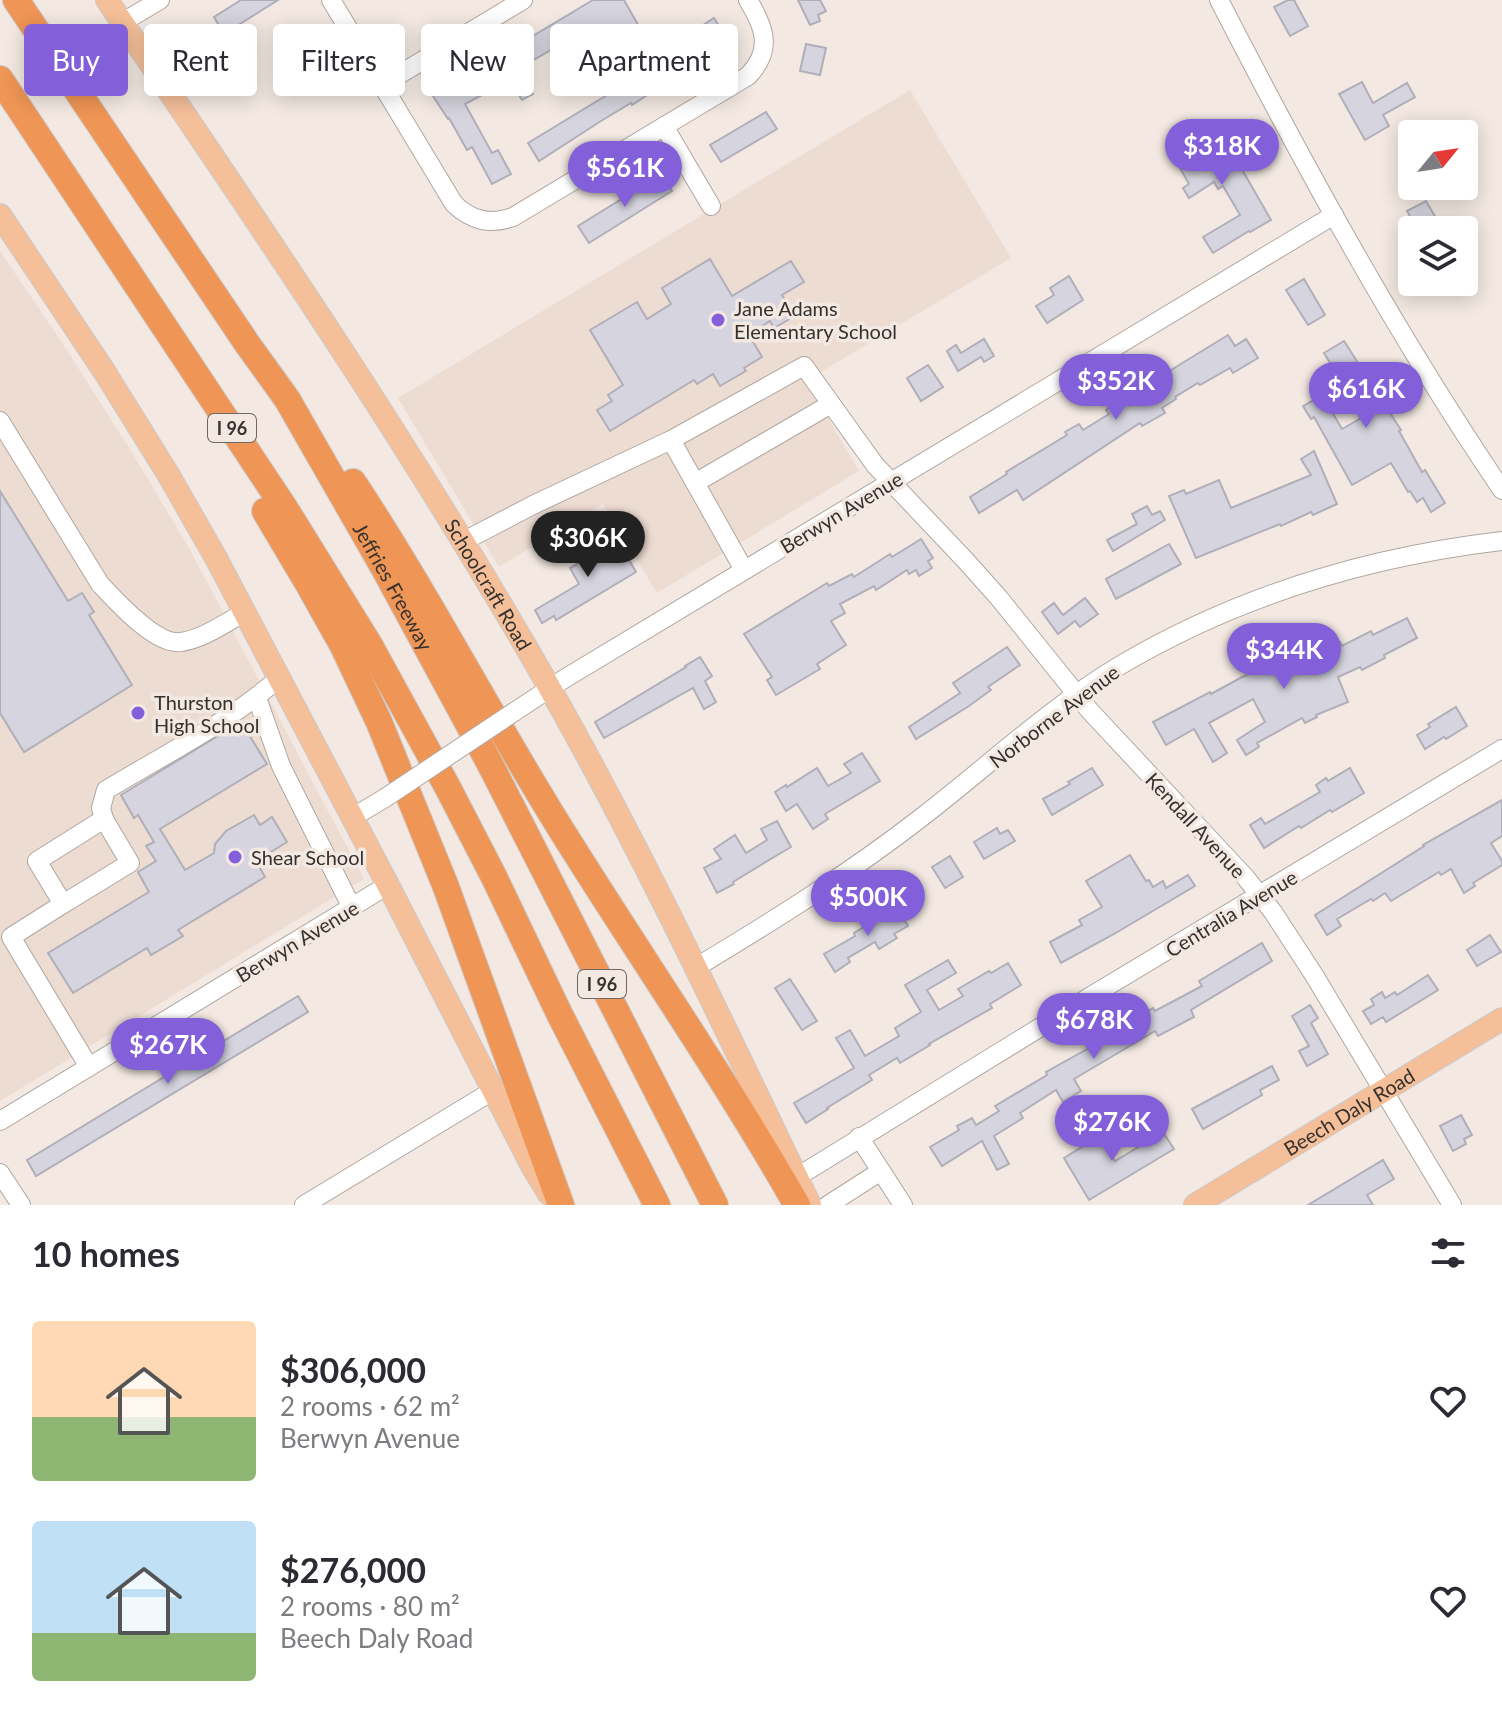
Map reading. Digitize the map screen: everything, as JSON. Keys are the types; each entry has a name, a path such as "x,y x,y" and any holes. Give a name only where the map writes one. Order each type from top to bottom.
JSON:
{"highway":[{"name":"Jeffries Freeway","path":"16,0 287,399 385,570 490,764 715,1205"},
{"name":"I 96","path":"0,79 286,510 369,644 494,877 657,1205"},
{"path":"91,215 140,320 264,508 349,659 379,722 446,887 558,1205"},
{"path":"287,399 349,475 390,538 561,830 713,1066 797,1205"}],"main road":[{"name":"Schoolcraft Road","path":"107,0 343,350 464,541 549,688 625,829 810,1205"},
{"path":"0,215 168,474 353,817 532,1166 558,1205"},
{"name":"Beech Daly Road","path":"1195,1205 1502,1019"}],"street":[{"path":"123,22 160,0"},
{"path":"331,0 345,24"},
{"path":"405,71 523,0"},
{"path":"389,96 454,204 462,212 480,220 501,221 513,217 748,76 759,60 764,45 760,19 748,0"},
{"path":"1219,0 1334,215 1427,373 1502,490"},
{"path":"664,126 711,206"},
{"name":"Berwyn Avenue","path":"353,817 549,688 1334,215"},
{"name":"Kendall Avenue","path":"671,440 804,366 875,465 991,589 1100,722 1246,878 1273,912 1452,1205"},
{"path":"695,483 831,404"},
{"path":"0,421 100,584 153,634 176,644 194,639 202,624 245,612"},
{"path":"464,541 671,440 744,570"},
{"name":"Norborne Avenue","path":"695,968 863,861 1077,694 1119,666 1183,632 1239,606 1355,567 1414,553 1502,541"},
{"path":"89,1067 11,937 130,863 104,819 101,808 106,790 257,698 279,678"},
{"path":"257,698 281,766 352,908"},
{"name":"Centralia Avenue","path":"797,1177 1502,749"},
{"path":"63,904 37,861 104,819"},
{"name":"Berwyn Avenue","path":"0,1121 388,885"},
{"path":"304,1205 494,1090"},
{"path":"859,1137 903,1205"},
{"path":"828,1205 881,1171"},
{"path":"0,1173 21,1205"}],"shaded area":[{"name":"Jane Adams Elementary School","path":"910,90 1011,258 806,381 859,471 657,593 603,504 499,567 398,398"},
{"name":"Thurston High School","path":"0,251 63,344 189,548 364,879 0,1101"}],"building":[{"path":"241,0 278,0 240,24 218,24 214,17"},
{"path":"593,0 624,0 638,24 553,24"},
{"path":"798,0 820,0 826,11 818,15 820,21 810,25"},
{"path":"1294,0 1308,26 1290,36 1274,7"},
{"path":"550,26 550,50 534,60 534,35"},
{"path":"806,44 826,48 820,75 800,71"},
{"path":"1362,82 1373,103 1407,83 1415,97 1383,115 1389,126 1365,140 1339,94"},
{"path":"433,96 480,96 465,104 492,153 498,150 511,174 492,184 472,147 467,150"},
{"path":"605,96 646,96 539,161 528,143"},
{"path":"766,112 777,129 721,162 710,145"},
{"path":"1220,131 1271,220 1213,253 1203,237 1240,215 1223,186 1218,189 1214,182 1189,198 1183,188 1189,184 1172,154 1187,145 1190,149"},
{"path":"662,174 672,191 589,243 578,226"},
{"path":"1426,201 1435,216 1410,216 1407,211"},
{"path":"710,259 732,296 791,261 804,282 782,295 795,316 774,328 770,321 749,335 762,357 744,368 746,371 720,386 713,374 697,384 694,380 610,431 597,410 612,401 608,395 623,385 590,330 637,302 647,319 671,304 662,288"},
{"path":"1069,276 1083,300 1047,323 1036,306 1054,295 1050,288"},
{"path":"1304,279 1325,315 1308,325 1286,290"},
{"path":"1228,335 1235,346 1246,339 1258,358 1233,373 1230,368 1200,385 1198,383 1162,408 1165,413 1142,426 1140,423 1023,500 1017,490 979,513 970,497 1067,435 1065,432 1079,424 1083,430 1109,414 1106,410"},
{"path":"984,339 994,356 984,362 981,357 958,371 947,351 956,345 961,353"},
{"path":"1344,341 1401,430 1422,472 1425,470 1445,503 1431,512 1423,498 1417,502 1391,463 1352,485 1314,417 1311,419 1303,406 1343,384 1324,353","holes":["1350,395 1363,417 1342,429 1329,407"]},
{"path":"928,365 943,387 921,401 907,378"},
{"path":"1314,451 1337,504 1196,558 1169,496 1184,490 1186,494 1219,480 1231,508 1311,475 1301,459"},
{"path":"0,491 68,601 82,593 94,612 89,615 132,685 24,752 0,713"},
{"path":"1147,506 1152,515 1160,511 1165,520 1113,551 1107,540 1137,524 1132,514"},
{"path":"584,533 600,561 622,548 636,572 556,620 554,616 542,623 535,610 579,584 570,568 581,562 569,543"},
{"path":"921,539 933,558 928,561 932,568 919,576 916,570 909,574 907,570 876,590 874,586 840,604 845,613 831,621 846,645 817,664 820,669 776,695 767,680 772,677 744,634 827,583 829,586 852,574 854,577"},
{"path":"1169,544 1181,564 1116,599 1106,579"},
{"path":"1085,598 1098,614 1080,627 1075,621 1058,634 1042,612 1054,603 1063,615"},
{"path":"1407,618 1417,638 1362,670 1360,667 1338,677 1348,702 1305,723 1302,718 1257,743 1259,747 1246,755 1237,740 1265,722 1253,699 1209,723 1227,753 1213,762 1194,729 1166,745 1153,722 1242,677 1307,652 1309,655 1340,642 1342,646 1371,631 1373,635"},
{"path":"1007,647 1020,665 988,687 991,690 969,706 916,739 909,727 960,693 953,683"},
{"path":"700,657 712,676 705,681 716,702 704,709 693,688 604,738 595,722"},
{"path":"1456,707 1467,726 1425,749 1417,735 1430,727 1428,724"},
{"name":"Shear School","path":"241,722 267,764 160,829 185,870 214,853 215,844 226,831 254,815 260,825 272,817 287,842 256,861 265,877 178,930 183,936 151,955 147,948 73,993 48,953 149,892 138,872 156,861 146,846 154,842 138,815 134,818 121,795"},
{"path":"862,753 880,781 825,814 828,819 813,829 797,804 786,811 775,792 817,768 828,786 851,773 844,764"},
{"path":"1092,768 1103,785 1052,815 1043,799"},
{"path":"1350,768 1364,793 1301,828 1299,826 1264,848 1250,825 1261,818 1265,824 1320,792 1316,785 1326,778 1328,781"},
{"path":"1502,800 1502,836 1491,843 1502,865 1473,883 1475,886 1464,893 1451,869 1441,875 1439,872 1391,901 1385,893 1373,901 1371,899 1337,919 1341,926 1327,935 1315,915 1423,845"},
{"path":"777,821 791,847 717,893 704,868 721,859 714,849 735,835 746,853 767,840 761,829"},
{"path":"997,828 1000,834 1008,830 1015,841 984,859 974,842"},
{"path":"1130,855 1153,887 1163,881 1166,888 1188,875 1195,886 1061,963 1050,942 1082,925 1079,920 1102,907 1086,881"},
{"path":"950,856 963,877 945,888 932,867"},
{"path":"897,907 908,926 894,934 897,938 879,949 875,942 848,958 850,962 835,972 824,954"},
{"path":"1490,935 1501,952 1477,966 1467,950"},
{"path":"1262,943 1272,961 1191,1010 1194,1017 1158,1036 1155,1031 1074,1079 1081,1091 1063,1102 1056,1090 1020,1113 1023,1118 994,1136 1009,1164 997,1170 982,1141 942,1166 930,1147 959,1130 957,1126 972,1118 976,1125 999,1111 995,1106 1047,1075 1046,1072 1153,1008 1155,1011 1202,986 1199,981"},
{"path":"948,960 956,973 927,990 939,1010 963,996 958,989 1008,963 1021,985 990,1004 992,1008 900,1063 897,1058 869,1075 872,1080 806,1123 794,1103 854,1068 836,1038 850,1030 865,1056 899,1036 895,1028 921,1012 905,985"},
{"path":"1428,975 1438,990 1386,1022 1383,1017 1371,1024 1363,1011 1374,1005 1371,999 1382,992 1385,998 1395,992 1397,995"},
{"path":"790,979 817,1021 802,1030 775,988"},
{"path":"298,996 308,1012 36,1176 27,1160"},
{"path":"1310,1005 1318,1018 1311,1023 1328,1054 1307,1066 1299,1051 1309,1046 1292,1016"},
{"path":"1272,1066 1279,1080 1260,1090 1262,1095 1203,1129 1192,1109"},
{"path":"1461,1115 1472,1135 1464,1139 1466,1144 1453,1151 1440,1126"},
{"path":"1163,1132 1174,1149 1089,1200 1064,1158 1099,1134 1115,1161"},
{"path":"1383,1160 1394,1179 1367,1195 1373,1205 1308,1205"}],"place":[{"name":"Jane Adams Elementary School","path":"718,320"},
{"name":"Thurston High School","path":"138,713"},
{"name":"Shear School","path":"235,857"}]}
